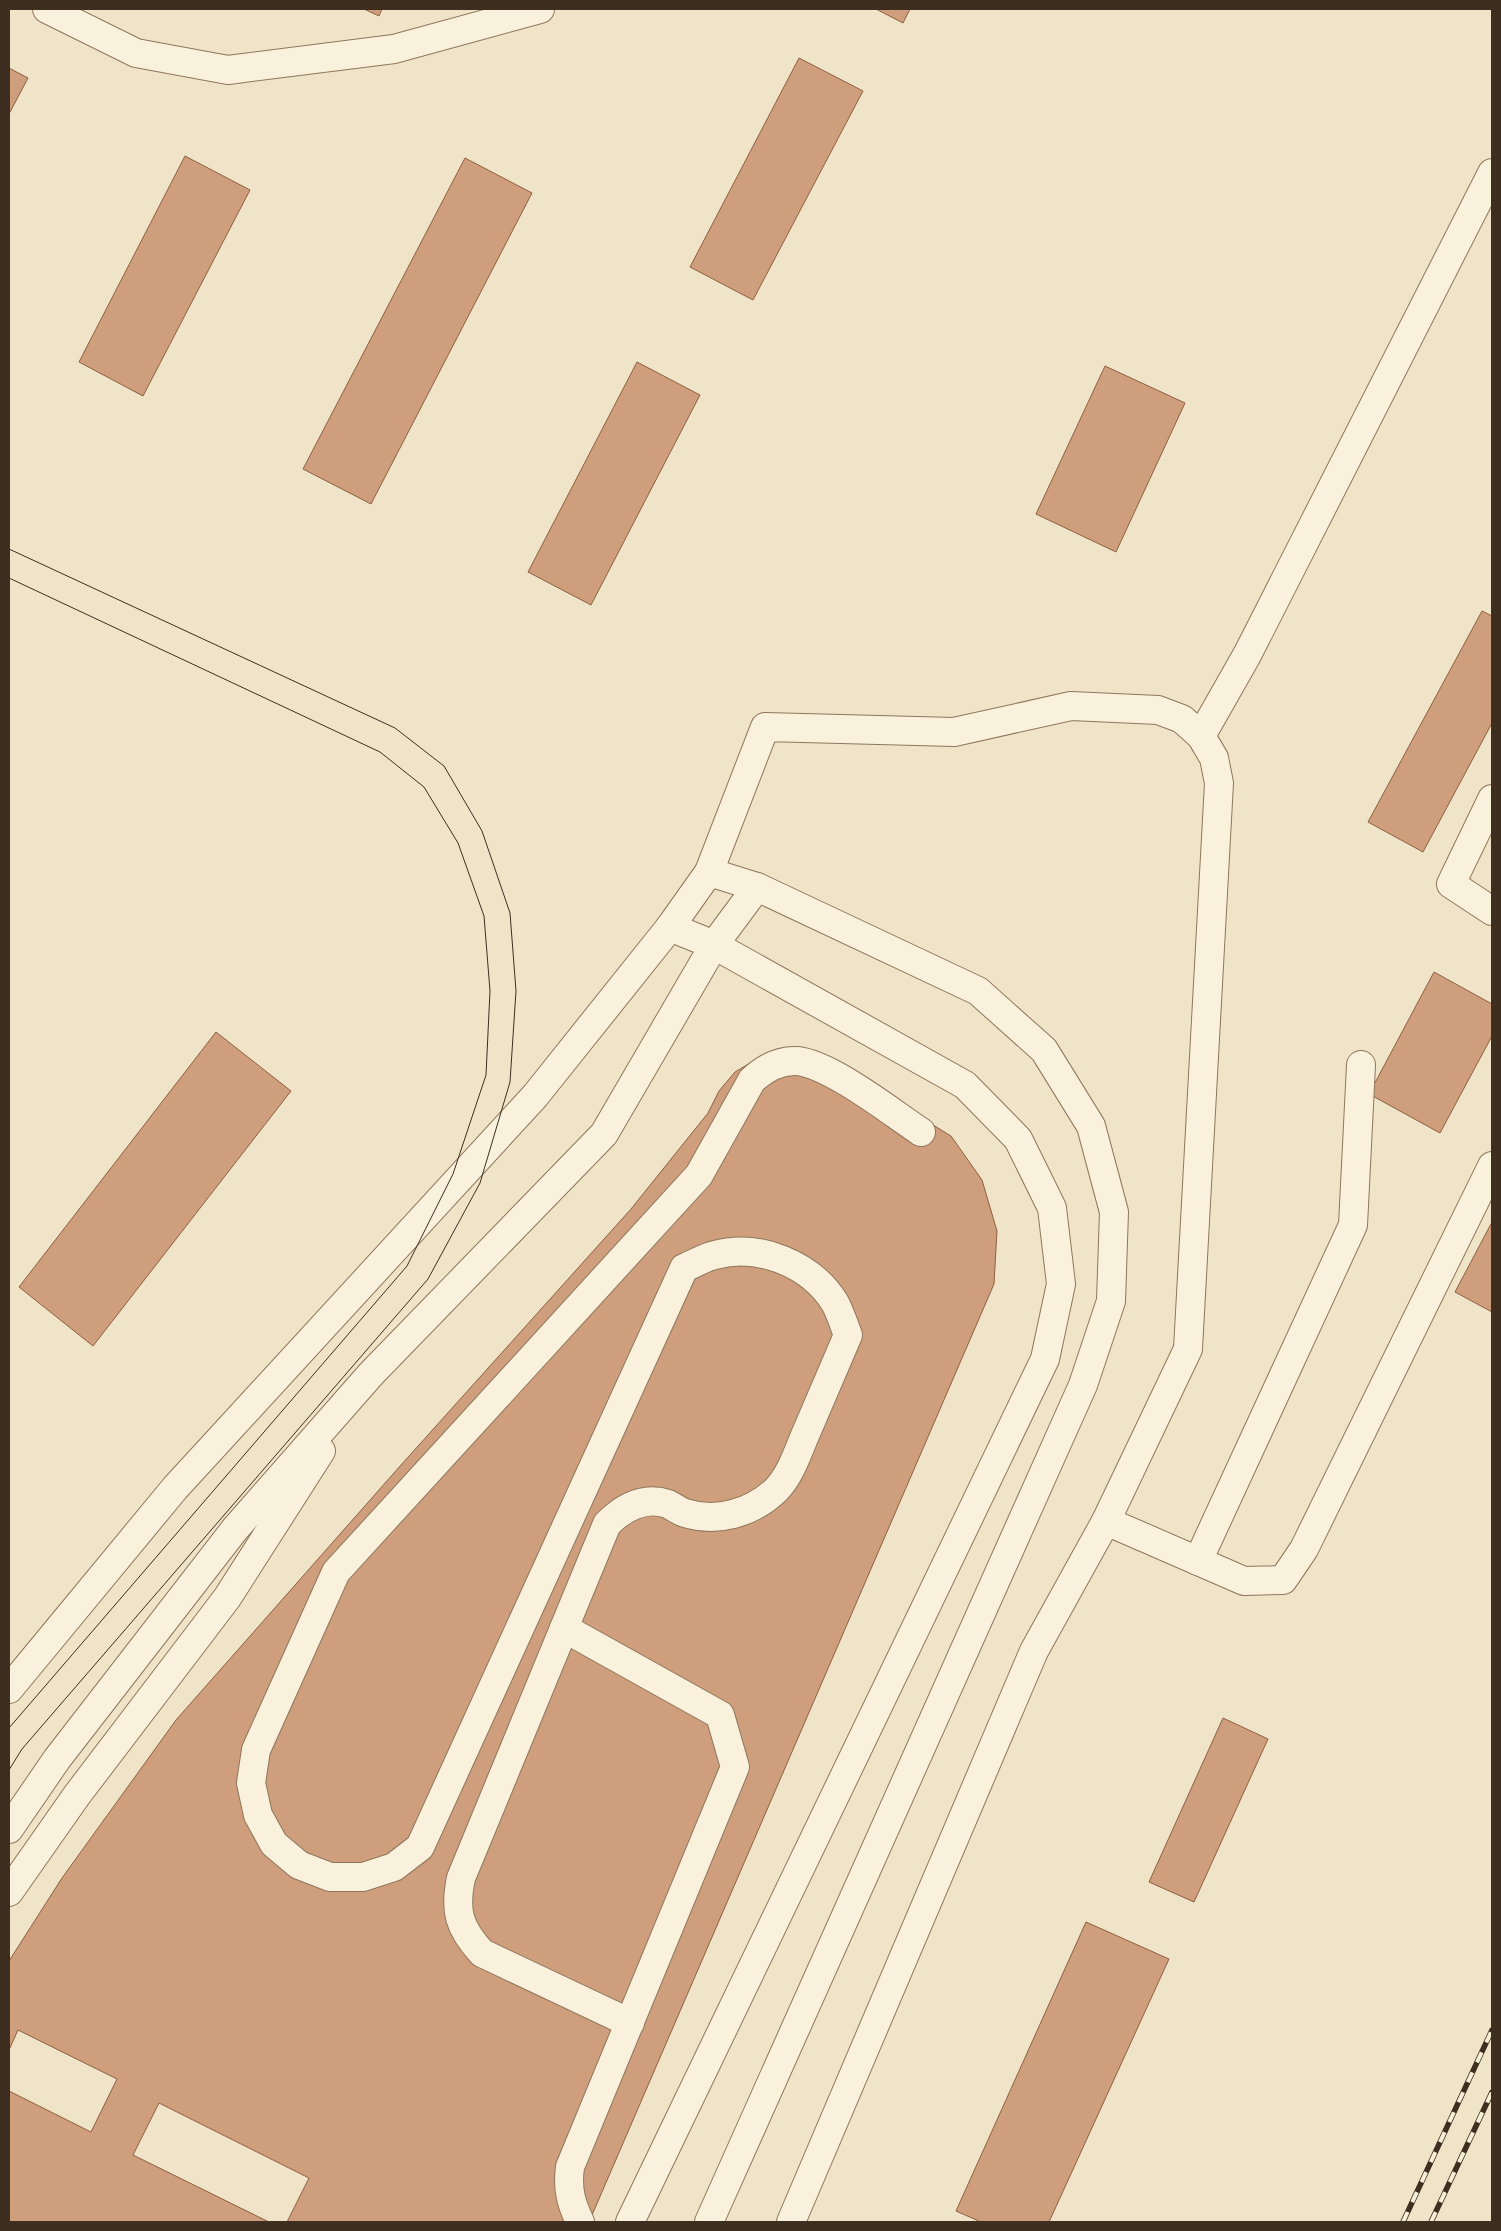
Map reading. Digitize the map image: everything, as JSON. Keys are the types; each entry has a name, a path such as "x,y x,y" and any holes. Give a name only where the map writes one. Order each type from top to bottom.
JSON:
{"street":[{"path":"47,9 136,53 228,70 394,49 540,9"},
{"path":"1201,736 1246,655 1492,173"},
{"path":"9,1689 175,1488 536,1096 670,927 709,872 766,727 954,732 1071,706 1158,710 1182,719 1201,736 1214,758 1219,783 1188,1349 1106,1521 1034,1651 791,2222"},
{"path":"1492,799 1451,884 1492,911"},
{"path":"708,2222 1083,1385 1111,1301 1114,1212 1090,1126 1044,1050 978,991 758,887 709,872"},
{"path":"9,1829 57,1759 235,1529 371,1374 604,1134 714,945 758,887"},
{"path":"630,2222 1045,1359 1061,1284 1052,1208 1018,1139 965,1085 714,945 670,927"},
{"path":"630,2022 482,1952 468,1938 459,1919 457,1898 461,1878 608,1524 619,1512 634,1503 652,1501 669,1505 684,1513 708,1518 734,1515 757,1505 777,1489 790,1468 848,1335 835,1303 812,1277 783,1259 750,1251 715,1254 684,1268 420,1847 394,1867 363,1877 330,1877 299,1865 274,1844 258,1815 251,1783 256,1750 336,1572 699,1175 752,1080 764,1069 781,1062 797,1061 814,1066 842,1080 921,1132"},
{"path":"1198,1561 1353,1225 1360,1065"},
{"path":"1106,1521 1244,1581 1283,1580 1304,1549 1492,1166"},
{"path":"9,1892 77,1795 227,1598 371,1374"},
{"path":"564,1628 720,1715 735,1767 570,2167 568,2184 570,2201 580,2222"}],"building":[{"path":"364,9 382,9 379,16"},
{"path":"876,9 910,9 903,23"},
{"path":"799,58 863,91 753,300 690,267"},
{"path":"9,68 28,78 9,114"},
{"path":"185,156 250,190 143,396 79,362"},
{"path":"465,158 532,193 371,504 303,469"},
{"path":"637,362 700,395 591,605 528,572"},
{"path":"1105,366 1185,403 1116,552 1036,514"},
{"path":"1482,611 1492,616 1492,723 1423,852 1368,822"},
{"path":"1434,972 1492,1004 1492,1036 1440,1133 1369,1094"},
{"path":"216,1032 291,1091 93,1346 19,1287"},
{"path":"757,1059 830,1062 951,1136 982,1180 997,1231 994,1284 589,2222 287,2222 309,2178 159,2103 133,2155 269,2222 9,2222 9,2091 91,2132 117,2079 18,2030 9,2050 9,1961 62,1878 176,1720 401,1465 631,1209 708,1113 719,1091 735,1072"},
{"path":"1492,1222 1492,1312 1455,1292"},
{"path":"1223,1718 1268,1739 1194,1902 1149,1882"},
{"path":"1086,1922 1169,1959 1049,2222 981,2222 956,2211"}],"tram line":[{"path":"9,549 395,728 444,766 482,831 510,913 516,991 510,1082 480,1183 428,1279 22,1749 9,1770"},
{"path":"9,578 380,752 424,787 458,843 484,916 490,991 486,1075 453,1174 407,1266 9,1728"}],"railway":[{"path":"1403,2222 1492,2030"},
{"path":"1431,2222 1492,2092"}]}
